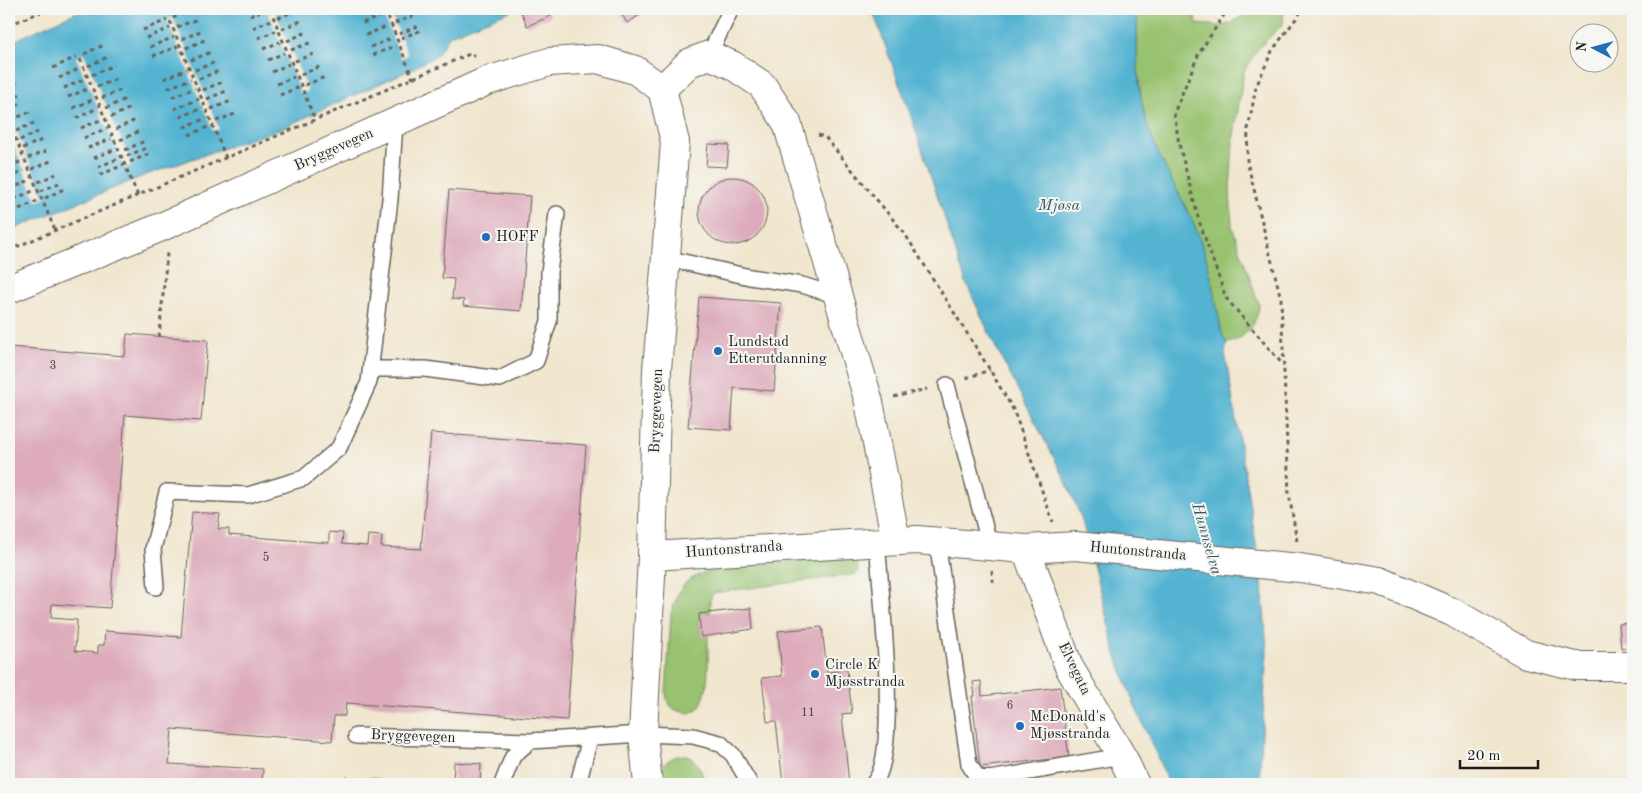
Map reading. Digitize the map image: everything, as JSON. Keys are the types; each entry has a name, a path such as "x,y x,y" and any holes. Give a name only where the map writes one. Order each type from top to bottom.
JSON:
{"street":[{"path":"662,89 689,63 709,56 732,65 762,85 787,123 869,402 887,541"},
{"name":"Bryggevegen","path":"9,289 170,223 487,80 549,62 598,59 635,70 662,89 675,142 658,370 652,556 643,734 648,784"},
{"name":"Huntonstranda","path":"652,556 887,541 937,541 1026,549 1069,546 1300,568 1380,581 1452,612 1526,654 1576,666 1633,666"},
{"name":"Elvegata","path":"1026,549 1070,667 1135,784"},
{"name":"Bryggevegen","path":"630,784 643,734"}],"lane":[{"path":"709,56 731,9"},
{"path":"156,587 153,549 167,492 248,495 304,478 340,448 369,382 372,368 389,208 395,123"},
{"path":"372,368 425,369 500,379 536,361 549,321 549,272 557,214"},
{"path":"666,258 802,285 838,296"},
{"path":"947,385 990,546"},
{"path":"873,784 877,780 884,752 888,711 887,541"},
{"path":"937,541 969,764 977,777 990,779 1121,756"},
{"name":"Bryggevegen","path":"356,736 530,741 643,734 693,736 720,742 733,755 750,784"},
{"path":"578,784 590,738"},
{"path":"502,784 513,756 530,741"}],"path":[{"path":"9,25 48,9"},
{"path":"143,30 193,9"},
{"path":"250,16 268,9 315,120"},
{"path":"278,18 299,9"},
{"path":"358,10 362,9"},
{"path":"386,9 413,79"},
{"path":"390,11 396,9"},
{"path":"1231,9 1224,15 1199,53 1174,113 1179,144 1199,221 1226,298 1284,367"},
{"path":"1300,568 1289,494 1281,299 1247,161 1248,129 1256,87 1272,51 1303,9"},
{"path":"395,23 418,14"},
{"path":"363,23 383,15"},
{"path":"170,19 226,158"},
{"path":"177,27 198,19"},
{"path":"253,28 271,20"},
{"path":"282,29 304,20"},
{"path":"399,34 421,25"},
{"path":"366,35 388,26"},
{"path":"146,38 170,28"},
{"path":"182,38 203,30"},
{"path":"401,38 422,30"},
{"path":"258,38 276,31"},
{"path":"287,40 307,32"},
{"path":"150,47 174,37"},
{"path":"371,47 393,38"},
{"path":"186,48 207,40"},
{"path":"263,49 280,42"},
{"path":"291,50 312,42"},
{"path":"84,54 104,45"},
{"path":"153,56 178,46"},
{"path":"373,55 396,46"},
{"path":"191,60 210,52"},
{"path":"268,60 284,53"},
{"path":"295,61 316,53"},
{"path":"9,250 472,53 487,80"},
{"path":"88,66 110,56"},
{"path":"53,68 78,58 128,167 138,196"},
{"path":"195,70 216,62"},
{"path":"272,72 289,64"},
{"path":"92,75 114,66"},
{"path":"301,74 321,66"},
{"path":"59,78 81,68"},
{"path":"164,79 187,69"},
{"path":"199,79 221,70"},
{"path":"277,84 294,77"},
{"path":"305,85 325,77"},
{"path":"64,88 85,78"},
{"path":"97,87 119,78"},
{"path":"168,88 191,79"},
{"path":"203,90 225,81"},
{"path":"9,86 17,82"},
{"path":"280,95 299,87"},
{"path":"68,97 90,88"},
{"path":"172,97 195,88"},
{"path":"102,98 124,89"},
{"path":"207,99 229,90"},
{"path":"9,99 23,93"},
{"path":"106,108 128,98"},
{"path":"73,108 94,99"},
{"path":"174,109 199,99"},
{"path":"211,109 231,101"},
{"path":"9,109 24,102"},
{"path":"111,117 133,107"},
{"path":"76,118 98,108"},
{"path":"180,118 203,108"},
{"path":"32,111 10,122 55,230"},
{"path":"216,121 238,112"},
{"path":"184,128 207,118"},
{"path":"81,128 103,119"},
{"path":"116,129 138,119"},
{"path":"787,123 825,137 905,234 1014,411 1069,546"},
{"path":"16,131 34,124"},
{"path":"189,135 210,126"},
{"path":"84,138 106,128"},
{"path":"120,140 142,130"},
{"path":"20,140 38,132"},
{"path":"88,148 112,139"},
{"path":"24,148 42,140"},
{"path":"125,150 147,140"},
{"path":"127,156 149,147"},
{"path":"94,158 116,149"},
{"path":"28,158 46,150"},
{"path":"9,156 16,153"},
{"path":"130,162 151,153"},
{"path":"98,167 120,158"},
{"path":"32,169 51,161"},
{"path":"9,166 20,162"},
{"path":"100,175 123,164"},
{"path":"9,178 24,171"},
{"path":"38,182 56,174"},
{"path":"10,189 28,181"},
{"path":"42,191 59,183"},
{"path":"43,198 64,190"},
{"path":"14,199 33,191"},
{"path":"19,209 37,201"},
{"path":"159,337 170,223"}],"green space":[{"path":"1137,9 1193,9 1197,24 1221,26 1232,23 1253,9 1284,9 1283,24 1257,50 1244,71 1233,142 1230,190 1232,226 1259,305 1256,318 1245,334 1227,343 1222,334 1209,271 1198,234 1160,157 1147,125 1139,84"},
{"path":"1517,9 1606,9 1573,13"},
{"path":"834,558 852,559 857,563 858,572 856,574 713,593 710,600 710,613 699,615 701,636 708,636 708,672 704,698 699,707 691,712 679,711 672,707 668,702 666,694 671,614 678,594 686,582 704,572 726,568"},
{"path":"683,755 696,762 702,774 704,784 659,784 660,773 664,764 672,758"}],"water":[{"path":"83,9 515,9 450,35 437,55 412,69 282,128 146,175 9,231 9,43"},
{"path":"872,9 1137,9 1139,84 1147,125 1160,157 1198,234 1209,271 1222,334 1227,343 1225,352 1262,581 1267,651 1259,784 1169,784 1132,699 1116,654 1081,517 1063,475 995,346 966,283 912,119"}],"pier":[{"path":"267,9 274,9 308,91 301,94"},
{"path":"381,9 389,9 408,55 401,58"},
{"path":"173,18 219,129 213,131 167,20"},
{"path":"84,54 132,165 124,168 76,57"},
{"path":"9,115 45,198 37,201 9,135"}],"building":[{"path":"520,9 548,9 551,16 527,26"},
{"path":"619,9 650,9 627,23"},
{"path":"708,144 729,145 727,167 706,166"},
{"path":"733,177 746,180 757,187 764,198 767,211 764,224 757,235 746,242 733,245 720,242 709,235 702,224 699,211 702,198 709,187 720,180"},
{"name":"HOFF","path":"449,190 530,196 521,311 463,306 464,300 452,299 454,279 442,278"},
{"path":"699,297 781,303 774,391 734,388 731,430 688,427"},
{"path":"127,334 208,340 201,421 125,415 110,608 52,604 51,618 77,620 75,651 98,653 98,645 104,645 105,631 181,637 192,512 220,514 218,529 229,529 229,535 329,543 329,532 343,533 342,544 367,546 368,535 382,536 381,547 421,549 431,433 586,445 567,720 346,703 345,716 334,716 332,741 172,729 169,764 263,769 262,784 9,784 9,347 125,356"},
{"path":"751,608 753,629 701,637 699,614"},
{"path":"1633,623 1633,647 1621,648 1619,624"},
{"path":"822,627 827,672 847,670 852,713 842,714 849,784 783,784 776,721 767,722 762,678 782,676 778,631"},
{"name":"McDonald's Mjøsstranda","path":"981,681 982,696 1060,687 1069,757 980,767 972,696 975,696 973,682"},
{"path":"454,762 481,764 480,784 453,784"},
{"path":"345,777 386,780 386,784 345,784"}],"place":[{"name":"HOFF","path":"486,237"},
{"name":"Lundstad Etterutdanning","path":"718,351"},
{"name":"Circle K Mjøsstranda","path":"815,674"},
{"name":"McDonald's Mjøsstranda","path":"1020,726"}],"water label":[{"name":"Mjøsa","path":"1059,206"},
{"name":"Hunnselva","path":"1206,539"}]}
